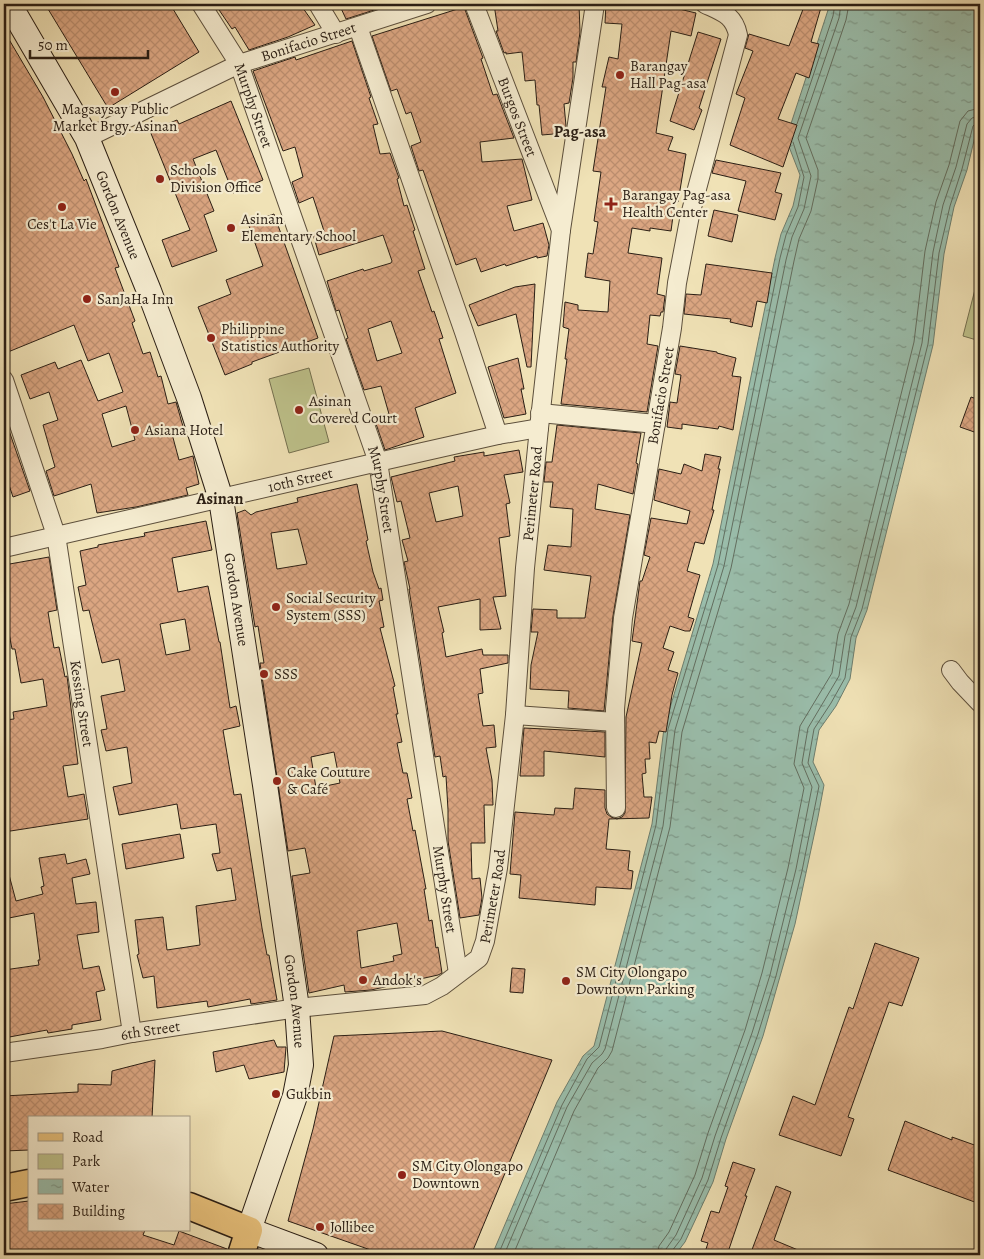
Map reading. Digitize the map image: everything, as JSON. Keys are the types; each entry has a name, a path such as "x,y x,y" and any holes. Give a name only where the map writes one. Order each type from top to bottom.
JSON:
{"main road":[{"name":"Gordon Avenue","path":"9,4 87,138 153,300 189,398 221,499 266,785 297,1008 301,1065 295,1096 249,1230"},
{"path":"4,1188 28,1183"},
{"path":"190,1206 316,1255"},
{"path":"241,1255 249,1230"}],"street":[{"name":"Murphy Street","path":"201,4 239,64 378,462 458,974"},
{"path":"318,4 336,34"},
{"name":"Bonifacio Street","path":"87,138 239,64 427,4"},
{"name":"Burgos Street","path":"474,4 561,230"},
{"name":"Perimeter Road","path":"425,995 479,958 485,941 498,868 515,715 525,568 539,421 561,230 595,4"},
{"name":"Bonifacio Street","path":"616,808 614,722 623,618 672,328 677,283 690,216 738,35 736,24 728,16 705,4"},
{"path":"358,27 498,435"},
{"name":"Kessing Street","path":"4,380 56,535 132,1033"},
{"name":"10th Street","path":"4,548 498,435 539,421 656,424"},
{"path":"951,670 980,704"},
{"path":"515,715 614,722"},
{"name":"6th Street","path":"4,1053 297,1008 425,995"}],"green space":[{"path":"980,270 980,341 963,336"},
{"name":"Asinan Covered Court","path":"309,368 329,442 289,453 269,379"}],"water":[{"path":"830,4 980,4 980,125 977,128 967,170 954,207 944,254 933,345 867,610 856,638 850,679 836,706 819,730 813,762 824,785 795,924 763,1036 726,1139 713,1182 685,1242 675,1255 492,1255 557,1102 583,1056 594,1046 652,824 664,728 713,564 775,258 781,234 793,206 800,175 786,139"}],"building":[{"name":"Magsaysay Public Market Brgy. Asinan","path":"45,4 170,4 199,52 108,108"},
{"path":"215,4 300,4 315,25 288,37 249,50 235,27 232,29"},
{"path":"339,4 393,4 346,19"},
{"path":"494,4 579,4 580,32 576,62 573,62 573,78 569,103 564,104 565,133 542,135 535,80 525,81 522,52 504,53 496,31 498,31"},
{"path":"606,4 658,4 696,13 691,36 671,31 656,133 673,137 668,150 686,154 678,202 675,201 671,231 650,228 650,231 632,228 628,253 662,258 657,294 665,296 663,312 661,312 660,316 650,315 647,344 658,346 647,412 561,404 569,329 563,327 565,302 578,305 578,310 608,312 610,281 585,277 588,253 593,254 598,222 594,221 601,172 593,171 606,87 602,87 609,57 618,59 622,24 605,23"},
{"path":"805,4 822,4 811,42 819,44 809,78 796,73 778,119 797,125 783,167 730,145 745,98 736,94 753,51 745,48 749,34 789,46"},
{"path":"464,7 483,58 481,59 493,95 497,94 514,138 480,142 482,162 522,159 532,200 507,206 514,231 543,223 549,245 547,256 537,258 537,256 481,272 476,258 456,265 423,170 419,171 411,146 421,142 411,112 406,114 397,89 391,91 372,36"},
{"path":"4,31 43,97 84,181 86,179 119,267 115,268 135,321 132,323 143,354 150,352 158,377 161,376 168,404 176,402 184,430 172,434 179,460 193,456 199,484 186,488 188,495 136,507 97,513 91,484 54,496 46,471 55,467 43,425 58,420 49,392 30,399 21,375 55,362 58,369 81,360 98,401 123,392 109,353 88,361 74,325 8,352 4,342","holes":["126,406 135,440 112,447 102,414"]},
{"path":"698,32 721,39 699,108 702,110 694,130 670,121"},
{"path":"352,41 378,124 373,125 380,154 390,153 399,178 397,179 404,206 407,205 415,230 413,231 425,269 418,271 443,338 439,339 456,393 415,408 424,437 385,450 374,418 389,414 381,386 364,390 346,339 348,338 339,310 336,311 327,281 363,269 364,271 391,263 392,261 383,235 319,255 313,234 324,231 313,197 299,203 292,182 303,177 295,147 283,151 253,71 295,57 296,60","holes":["391,321 402,353 377,361 368,329"]},
{"path":"231,101 263,180 233,193 216,150 193,159 214,211 204,215 217,251 172,267 162,240 190,230 150,131 177,120 179,124"},
{"path":"716,160 781,173 775,192 782,194 775,220 738,211 746,181 712,173"},
{"path":"714,210 738,215 732,242 708,236"},
{"path":"274,214 318,338 252,362 252,364 225,375 198,307 231,294 226,280 263,266 248,223"},
{"path":"706,264 772,273 767,303 757,301 752,327 730,322 731,319 684,314 686,294 701,295"},
{"path":"535,284 531,367 527,367 516,314 478,326 469,305 515,287"},
{"path":"680,346 717,352 736,358 732,376 741,377 733,430 719,426 718,429 682,424 682,429 667,427 670,402 677,403 681,375 675,374"},
{"path":"518,358 524,389 521,389 526,414 504,418 488,367"},
{"path":"971,397 980,400 980,434 960,427"},
{"path":"4,422 6,422 30,491 13,497 6,476 4,476"},
{"path":"557,425 641,433 633,494 598,484 595,509 630,515 613,616 604,711 568,708 569,691 530,689 531,665 538,632 531,632 533,609 557,610 557,618 585,618 591,576 544,570 548,545 571,547 573,509 550,507 553,482 544,482 546,462 552,462"},
{"path":"519,450 523,472 504,475 510,503 506,504 510,536 499,538 506,596 493,597 501,629 480,630 480,599 438,607 444,632 442,633 446,657 482,649 483,655 508,655 508,663 480,669 483,693 478,694 483,726 494,725 496,747 486,748 492,780 493,805 484,805 485,843 471,843 472,879 480,878 482,898 479,915 460,918 448,841 446,776 443,777 440,756 435,757 410,589 404,562 408,561 402,540 410,538 401,501 397,502 391,477 455,461 454,457 484,452 484,456","holes":["458,486 463,516 436,522 429,493"]},
{"path":"705,454 721,457 712,510 714,510 704,544 695,542 687,571 700,575 688,617 694,619 690,631 670,626 663,648 674,652 668,670 678,673 666,732 659,731 656,743 649,742 650,759 645,759 646,773 642,774 644,797 652,797 649,818 618,819 625,813 626,717 642,643 632,641 640,581 642,581 650,557 644,555 651,518 687,524 690,511 654,500 659,469 681,474 684,464 702,471"},
{"path":"357,484 373,572 379,589 381,588 383,600 379,601 384,627 380,628 395,686 393,687 398,714 396,714 402,742 397,743 403,773 407,773 412,798 407,799 426,889 424,889 429,921 432,920 442,973 371,990 345,992 344,985 309,993 292,876 310,873 305,848 288,851 260,663 264,663 258,626 255,627 237,513 245,510 251,515 256,512 298,502 297,498","holes":["298,529 307,564 277,569 271,533","334,752 340,783 316,788 311,757","397,923 402,954 393,956 394,961 361,968 357,931"]},
{"path":"206,521 212,550 172,558 178,592 208,586 220,642 230,708 236,706 240,726 223,730 234,795 241,794 262,928 277,1000 251,1004 250,999 208,1007 207,1001 157,1008 154,976 143,978 137,955 139,954 135,920 163,917 167,950 200,945 196,906 236,900 231,868 217,871 212,854 220,853 216,824 181,829 177,804 119,815 113,787 132,783 127,747 106,751 101,730 107,729 101,696 125,691 119,659 102,663 89,610 83,611 78,587 86,585 80,551 98,547 98,545 145,536 144,533","holes":["185,619 190,650 166,655 160,624"]},
{"path":"49,557 57,610 48,612 54,648 59,647 65,677 67,676 78,764 63,766 68,797 84,794 88,819 4,832 4,720 14,719 13,712 47,706 43,679 21,683 15,649 12,649 8,628 4,628 4,565"},
{"path":"524,728 605,732 605,757 544,751 544,776 520,776"},
{"path":"575,788 605,790 607,814 616,819 609,819 606,849 630,851 628,870 633,871 631,889 596,887 595,905 519,898 521,875 510,874 515,812 554,815 555,808 573,809"},
{"path":"180,834 184,858 126,869 122,844"},
{"path":"65,854 67,864 86,859 90,874 72,878 76,904 96,902 99,932 77,935 83,969 99,966 105,990 96,992 101,1020 72,1025 72,1029 48,1033 47,1030 4,1038 4,970 39,965 38,960 40,960 34,913 4,919 4,872 8,871 16,901 43,894 41,887 44,886 39,858"},
{"path":"875,943 919,958 902,1006 889,1002 848,1117 854,1119 841,1156 779,1135 793,1096 815,1105 849,1007 853,1009"},
{"path":"512,968 525,969 523,993 510,992"},
{"name":"SM City Olongapo Downtown","path":"442,1031 552,1060 471,1255 385,1255 288,1221 313,1129 334,1036"},
{"path":"274,1040 277,1047 286,1047 284,1072 249,1079 244,1065 216,1072 213,1052"},
{"path":"155,1060 152,1116 28,1116 28,1150 4,1151 4,1096 78,1092 78,1084 111,1085 112,1071"},
{"path":"905,1121 952,1140 952,1137 980,1147 980,1204 888,1170"},
{"path":"733,1162 755,1169 745,1196 747,1196 727,1255 704,1255 708,1243 701,1241 711,1211 719,1213 728,1187 725,1186"},
{"path":"776,1186 791,1192 774,1240 810,1255 750,1255"},
{"path":"28,1201 28,1232 144,1232 143,1235 174,1245 179,1232 182,1232 227,1249 226,1255 4,1255 4,1204"}],"place":[{"name":"Barangay Hall Pag-asa","path":"620,75"},
{"name":"Magsaysay Public Market Brgy. Asinan","path":"115,92"},
{"name":"Schools Division Office","path":"160,179"},
{"name":"Barangay Pag-asa Health Center","path":"611,204"},
{"name":"Ces't La Vie","path":"62,207"},
{"name":"Asinan Elementary School","path":"231,228"},
{"name":"SanJaHa Inn","path":"87,299"},
{"name":"Philippine Statistics Authority","path":"211,338"},
{"name":"Asinan Covered Court","path":"299,410"},
{"name":"Asiana Hotel","path":"135,430"},
{"name":"Social Security System (SSS)","path":"276,607"},
{"name":"SSS","path":"264,674"},
{"name":"Cake Couture & Café","path":"277,781"},
{"name":"Andok's","path":"363,980"},
{"name":"SM City Olongapo Downtown Parking","path":"566,981"},
{"name":"Gukbin","path":"276,1094"},
{"name":"SM City Olongapo Downtown","path":"402,1175"},
{"name":"Jollibee","path":"320,1227"}],"district":[{"name":"Pag-asa","path":"580,131"},
{"name":"Asinan","path":"220,498"}]}
